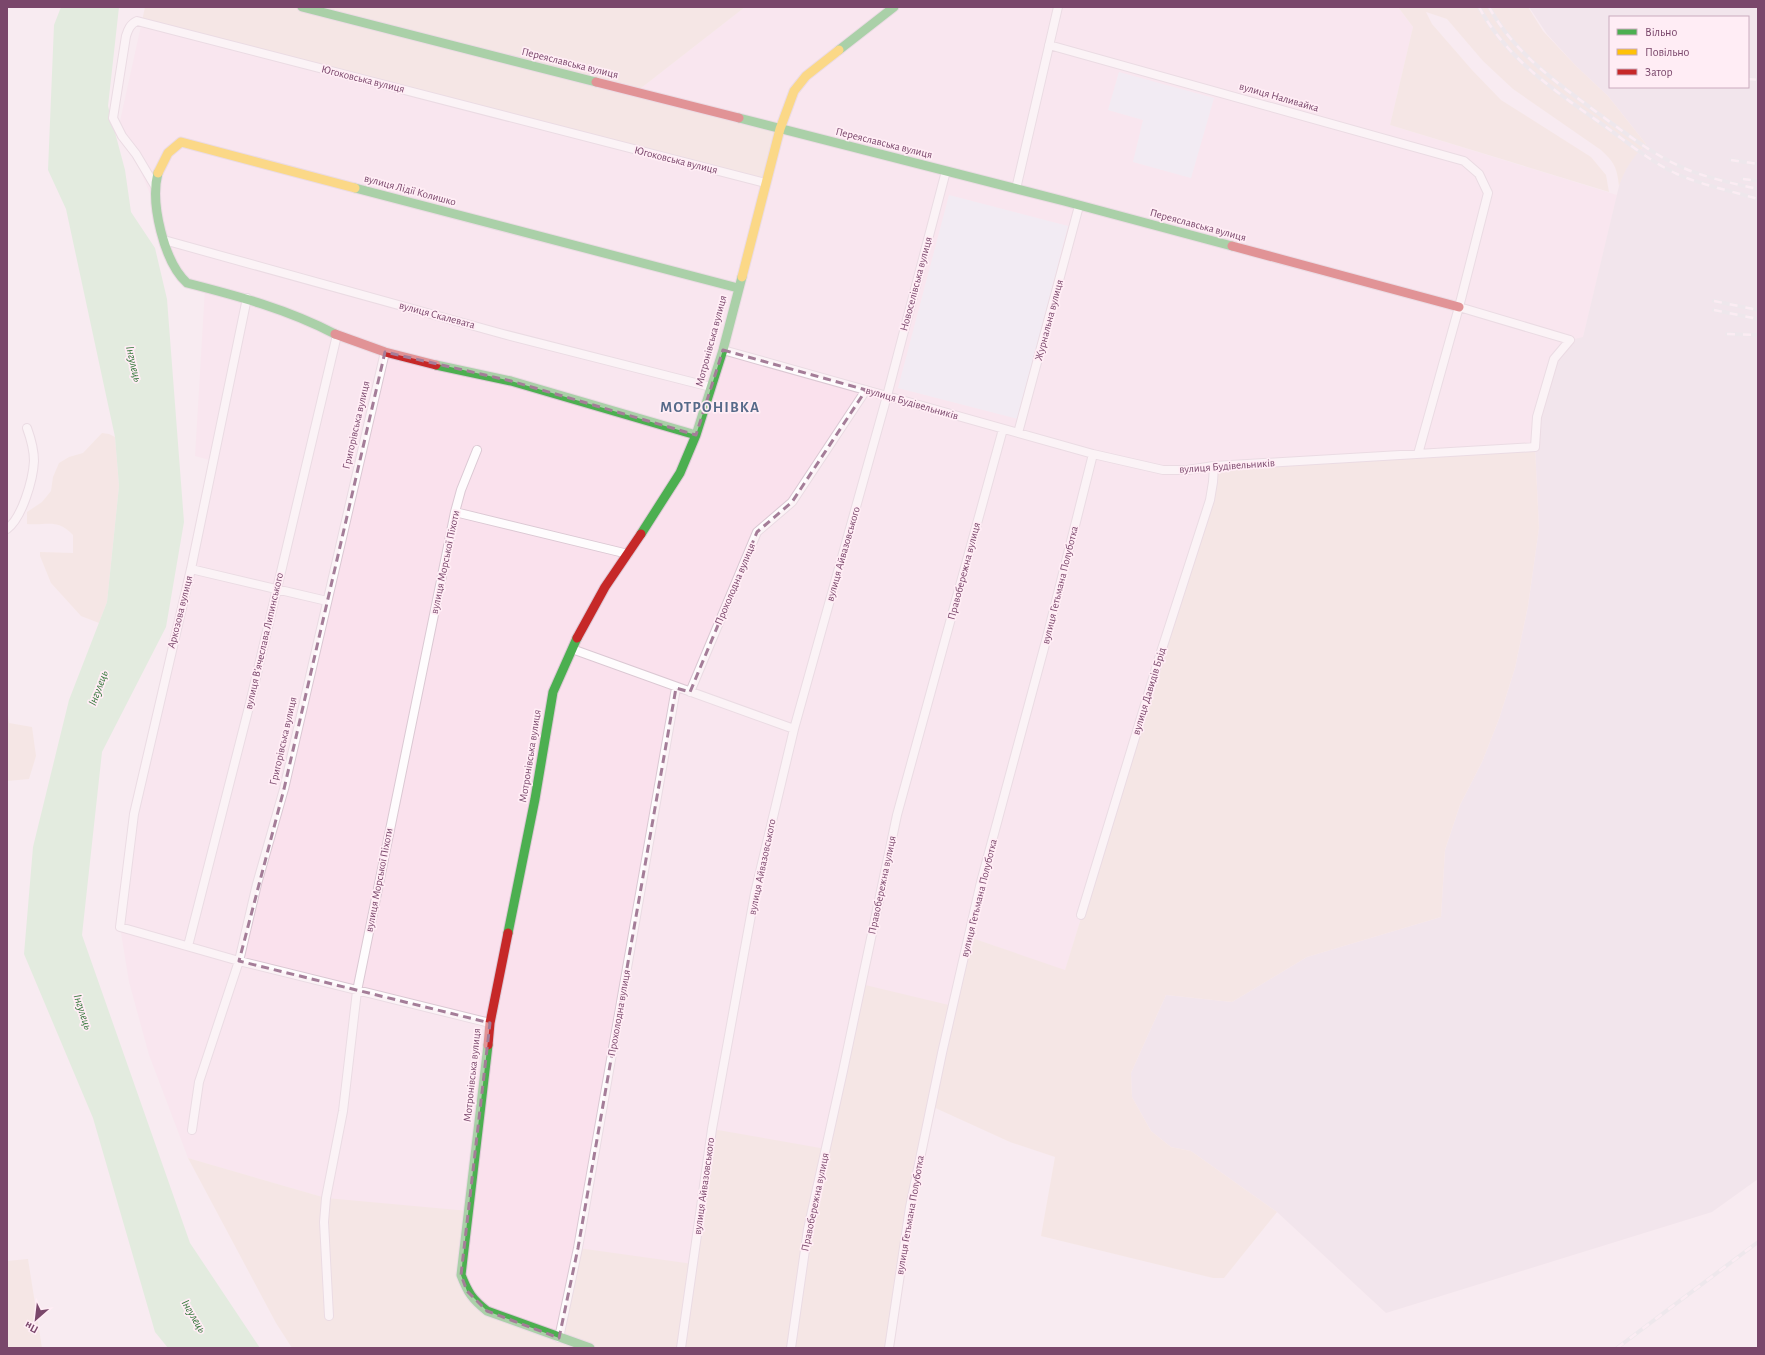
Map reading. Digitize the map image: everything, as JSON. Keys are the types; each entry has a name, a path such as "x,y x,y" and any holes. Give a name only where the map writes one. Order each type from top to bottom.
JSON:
{"street":[{"name":"Переяславська вулиця","path":"302,7 1079,206 1459,307"},
{"path":"780,129 794,91 806,76 894,7"},
{"path":"1016,190 1058,7"},
{"name":"Югоковська вулиця","path":"155,186 136,154 122,136 113,118 126,36 129,28 137,21 765,183"},
{"name":"вулиця Наливайка","path":"1049,45 1464,161 1479,174 1488,192 1459,307"},
{"name":"Мотронівська вулиця","path":"590,1348 487,1311 473,1300 467,1291 461,1275 490,1023 535,799 550,705 561,670 605,587 680,473 696,435 723,350 780,129"},
{"name":"вулиця Лідії Колишко","path":"164,240 155,206 155,186 162,164 169,151 176,144 181,142 738,288"},
{"name":"Новоселівська вулиця","path":"887,396 946,172"},
{"name":"Журнальна вулиця","path":"1018,433 1079,206"},
{"path":"164,240 175,269 180,277 187,283 247,298 308,320 337,335 385,352 451,369 511,381 696,435"},
{"name":"вулиця Скалевата","path":"164,240 503,334 711,387"},
{"name":"Аркозова вулиця","path":"188,946 120,928 134,814 191,569 247,298"},
{"path":"1418,454 1459,307"},
{"name":"вулиця Будівельників","path":"723,350 1093,454 1163,470 1187,470 1214,466 1535,447 1537,417 1554,359 1570,340 1459,307"},
{"name":"вулиця В’ячеслава Липинського","path":"188,946 250,703 337,335"},
{"name":"Григорівська вулиця","path":"192,1130 199,1082 239,961 257,884 284,789 385,352"},
{"name":"Прохолодна вулиця","path":"690,692 757,532 792,502 866,390"},
{"name":"вулиця Айвазовського","path":"681,1348 712,1129 756,893 794,729 887,396"},
{"path":"7,529 14,524 26,497 34,462 32,444 27,428"},
{"name":"Правобережна вулиця","path":"791,1348 808,1229 845,1064 897,814 1003,429"},
{"name":"вулиця Морської Піхоти","path":"329,1316 324,1222 326,1198 343,1111 357,990 455,512 477,450"},
{"name":"вулиця Гетьмана Полуботка","path":"889,1348 910,1207 943,1046 981,882 1047,637 1093,454"},
{"name":"вулиця Давидів Брід","path":"1081,915 1161,652 1210,500 1214,466"},
{"path":"455,512 628,554"},
{"path":"191,569 327,601"},
{"path":"572,649 676,688 794,729"},
{"name":"Прохолодна вулиця","path":"559,1338 578,1248 676,688"},
{"path":"188,946 239,961 490,1023"}],"highlighted area":[{"path":"723,350 866,390 792,502 757,532 690,692 676,688 578,1248 559,1338 487,1311 467,1291 461,1275 490,1023 239,961 284,789 385,352 511,381 696,435"}],"shaded area":[{"path":"145,7 745,7 636,92 780,129 765,183 142,21"},
{"path":"745,7 1398,7 1413,27 1390,125 1617,195 1583,337 1535,447 1213,482 1065,971 969,937 953,1006 826,1149 693,1264 559,1338 487,1311 326,1198 188,1158 149,1055 129,982 120,927 134,814 213,461 195,456 205,288 180,277 155,206 120,121 142,21 636,92"},
{"path":"1398,7 1528,7 1543,31 1576,66 1608,96 1646,144 1630,163 1619,186 1614,165 1601,150 1513,89 1483,61 1447,19 1426,12 1432,24 1472,70 1501,100 1591,157 1606,175 1609,192 1390,125 1413,27"},
{"path":"1529,7 1758,7 1758,1179 1712,1212 1386,1313 1277,1212 1191,1151 1171,1147 1151,1131 1132,1097 1131,1073 1166,995 1232,1002 1307,957 1441,917 1445,850 1460,805 1482,762 1499,719 1515,668 1528,606 1539,528 1535,447 1537,417 1554,359 1570,340 1583,337 1624,170 1634,156 1646,144 1608,96 1576,66 1547,34"},
{"path":"1119,72 1214,98 1191,178 1133,162 1143,120 1108,110"},
{"path":"949,195 1068,226 1018,419 898,388"},
{"path":"102,433 115,437 119,486 107,602 99,623 81,616 51,583 40,556 40,552 73,553 73,535 62,526 52,524 27,524 27,512 42,502 51,491 53,477 59,463 69,457 83,453"},
{"path":"1535,447 1539,528 1528,606 1515,668 1499,719 1482,762 1460,805 1445,850 1441,917 1307,957 1232,1002 1166,995 1131,1073 1132,1097 1151,1131 1171,1147 1191,1151 1277,1212 1224,1278 1213,1278 1041,1236 1055,1157 1010,1142 931,1106 889,1348 292,1348 276,1323 188,1158 326,1198 469,1211 461,1275 473,1300 559,1338 578,1248 693,1264 712,1129 826,1149 861,984 953,1006 969,937 1065,970 1210,500 1214,466"},
{"path":"7,706 9,723 32,727 36,756 29,779 7,781"},
{"path":"28,1259 42,1348 7,1348 7,1261"}],"water":[{"name":"Інгулець","path":"61,7 119,7 108,106 125,170 131,212 155,248 167,299 184,522 166,627 102,752 82,935 190,1243 260,1348 168,1348 155,1332 93,1118 24,954 33,847 69,700 107,602 119,486 115,437 66,209 48,170 54,25"}],"railway":[{"path":"1479,7 1504,43 1535,74 1640,152 1667,169 1687,178 1706,185 1758,199"},
{"path":"1489,7 1499,24 1511,39 1552,79 1643,146 1666,160 1691,171 1715,179 1758,189"},
{"path":"1749,79 1758,80"},
{"path":"1731,160 1758,164"},
{"path":"1743,179 1758,181"},
{"path":"1714,301 1758,310"},
{"path":"1714,310 1758,319"},
{"path":"1727,334 1758,335"},
{"path":"1617,1348 1758,1242"}],"traffic: fast":[{"path":"302,7 596,82"},
{"path":"839,50 894,7"},
{"path":"739,118 1064,201 1232,246"},
{"path":"158,173 156,200 161,231 172,261 187,283 244,298 281,310 335,334"},
{"path":"355,188 738,288"},
{"path":"641,534 680,473 696,435 723,350 742,277"},
{"path":"436,365 511,381 696,435"},
{"path":"508,933 535,799 553,692 577,638"},
{"path":"488,1045 461,1275 471,1295 487,1311 590,1348"}],"traffic: slow":[{"path":"742,277 780,129 794,91 806,76 839,50"},
{"path":"158,173 168,153 181,142 355,188"}],"traffic: jam":[{"path":"596,82 739,118"},
{"path":"1232,246 1459,307"},
{"path":"335,334 385,352 436,365"},
{"path":"577,638 605,587 641,534"},
{"path":"488,1045 490,1023 508,933"}],"district":[{"name":"МОТРОНІВКА","path":"710,407"}]}
